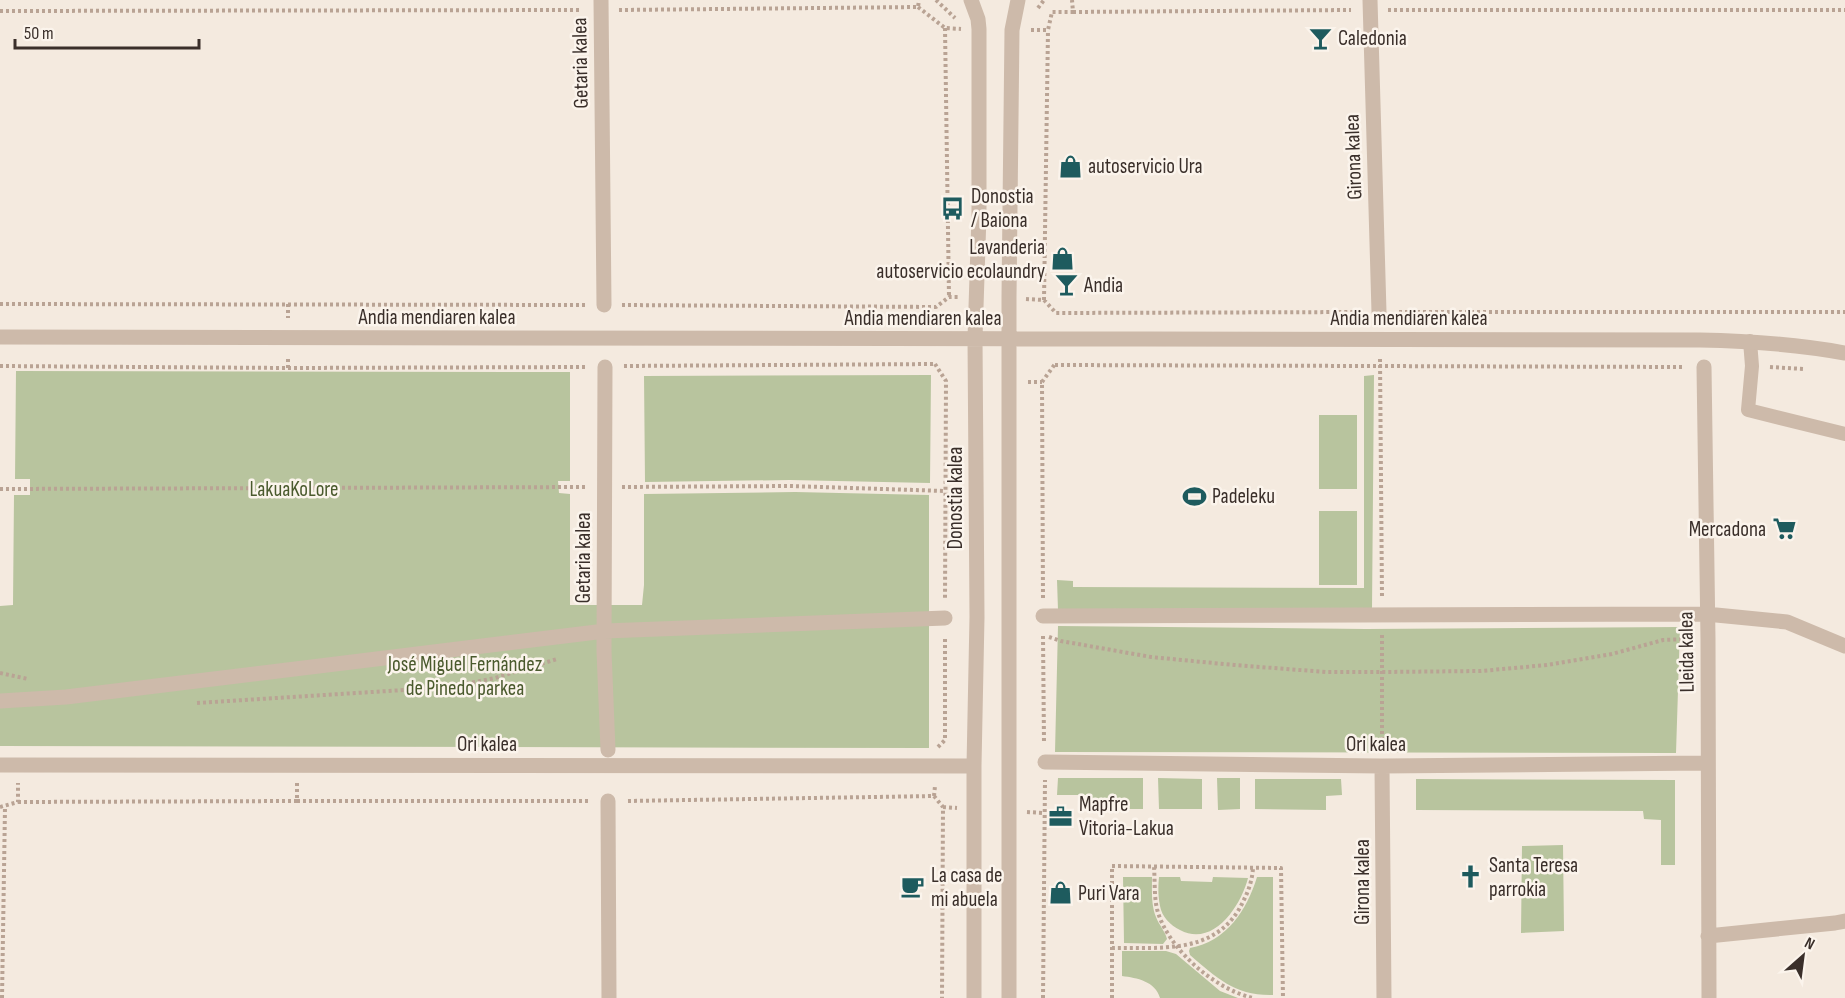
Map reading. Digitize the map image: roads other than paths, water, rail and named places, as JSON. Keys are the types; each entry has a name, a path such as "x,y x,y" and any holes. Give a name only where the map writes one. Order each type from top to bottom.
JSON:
{"street":[{"name":"Donostia kalea","path":"971,0 979,29 980,215 975,338 974,998"},
{"path":"1010,998 1009,297 1012,30 1018,0"},
{"name":"Getaria kalea","path":"601,5 604,305"},
{"name":"Girona kalea","path":"1370,5 1379,312"},
{"name":"Andia mendiaren kalea","path":"0,337 1750,341 1799,345 1845,353"},
{"name":"Getaria kalea","path":"605,367 604,651 608,750"},
{"name":"Lleida kalea","path":"1704,367 1708,639 1709,998"},
{"path":"1043,616 1706,614 1787,622 1845,646"},
{"path":"0,701 66,697 605,631 945,618"},
{"name":"Ori kalea","path":"1045,762 1383,766 1707,763"},
{"name":"Ori kalea","path":"0,765 974,766"},
{"name":"Girona kalea","path":"1383,766 1384,998"},
{"path":"609,801 609,998"},
{"path":"1708,936 1845,921"}],"lane":[{"path":"1750,341 1752,366 1748,410 1845,434"}],"place":[{"name":"Caledonia","path":"1320,38"},
{"name":"autoservicio Ura","path":"1070,166"},
{"name":"Donostia / Baiona","path":"953,208"},
{"name":"Lavanderia autoservicio ecolaundry","path":"1063,259"},
{"name":"Andia","path":"1066,285"},
{"name":"Padeleku","path":"1194,496"},
{"name":"Mercadona","path":"1784,529"},
{"name":"Mapfre Vitoria-Lakua","path":"1061,816"},
{"name":"Santa Teresa parrokia","path":"1471,877"},
{"name":"La casa de mi abuela","path":"913,887"},
{"name":"Puri Vara","path":"1060,893"}],"park label":[{"name":"LakuaKoLore","path":"294,489"},
{"name":"José Miguel Fernández de Pinedo parkea","path":"465,676"}]}
